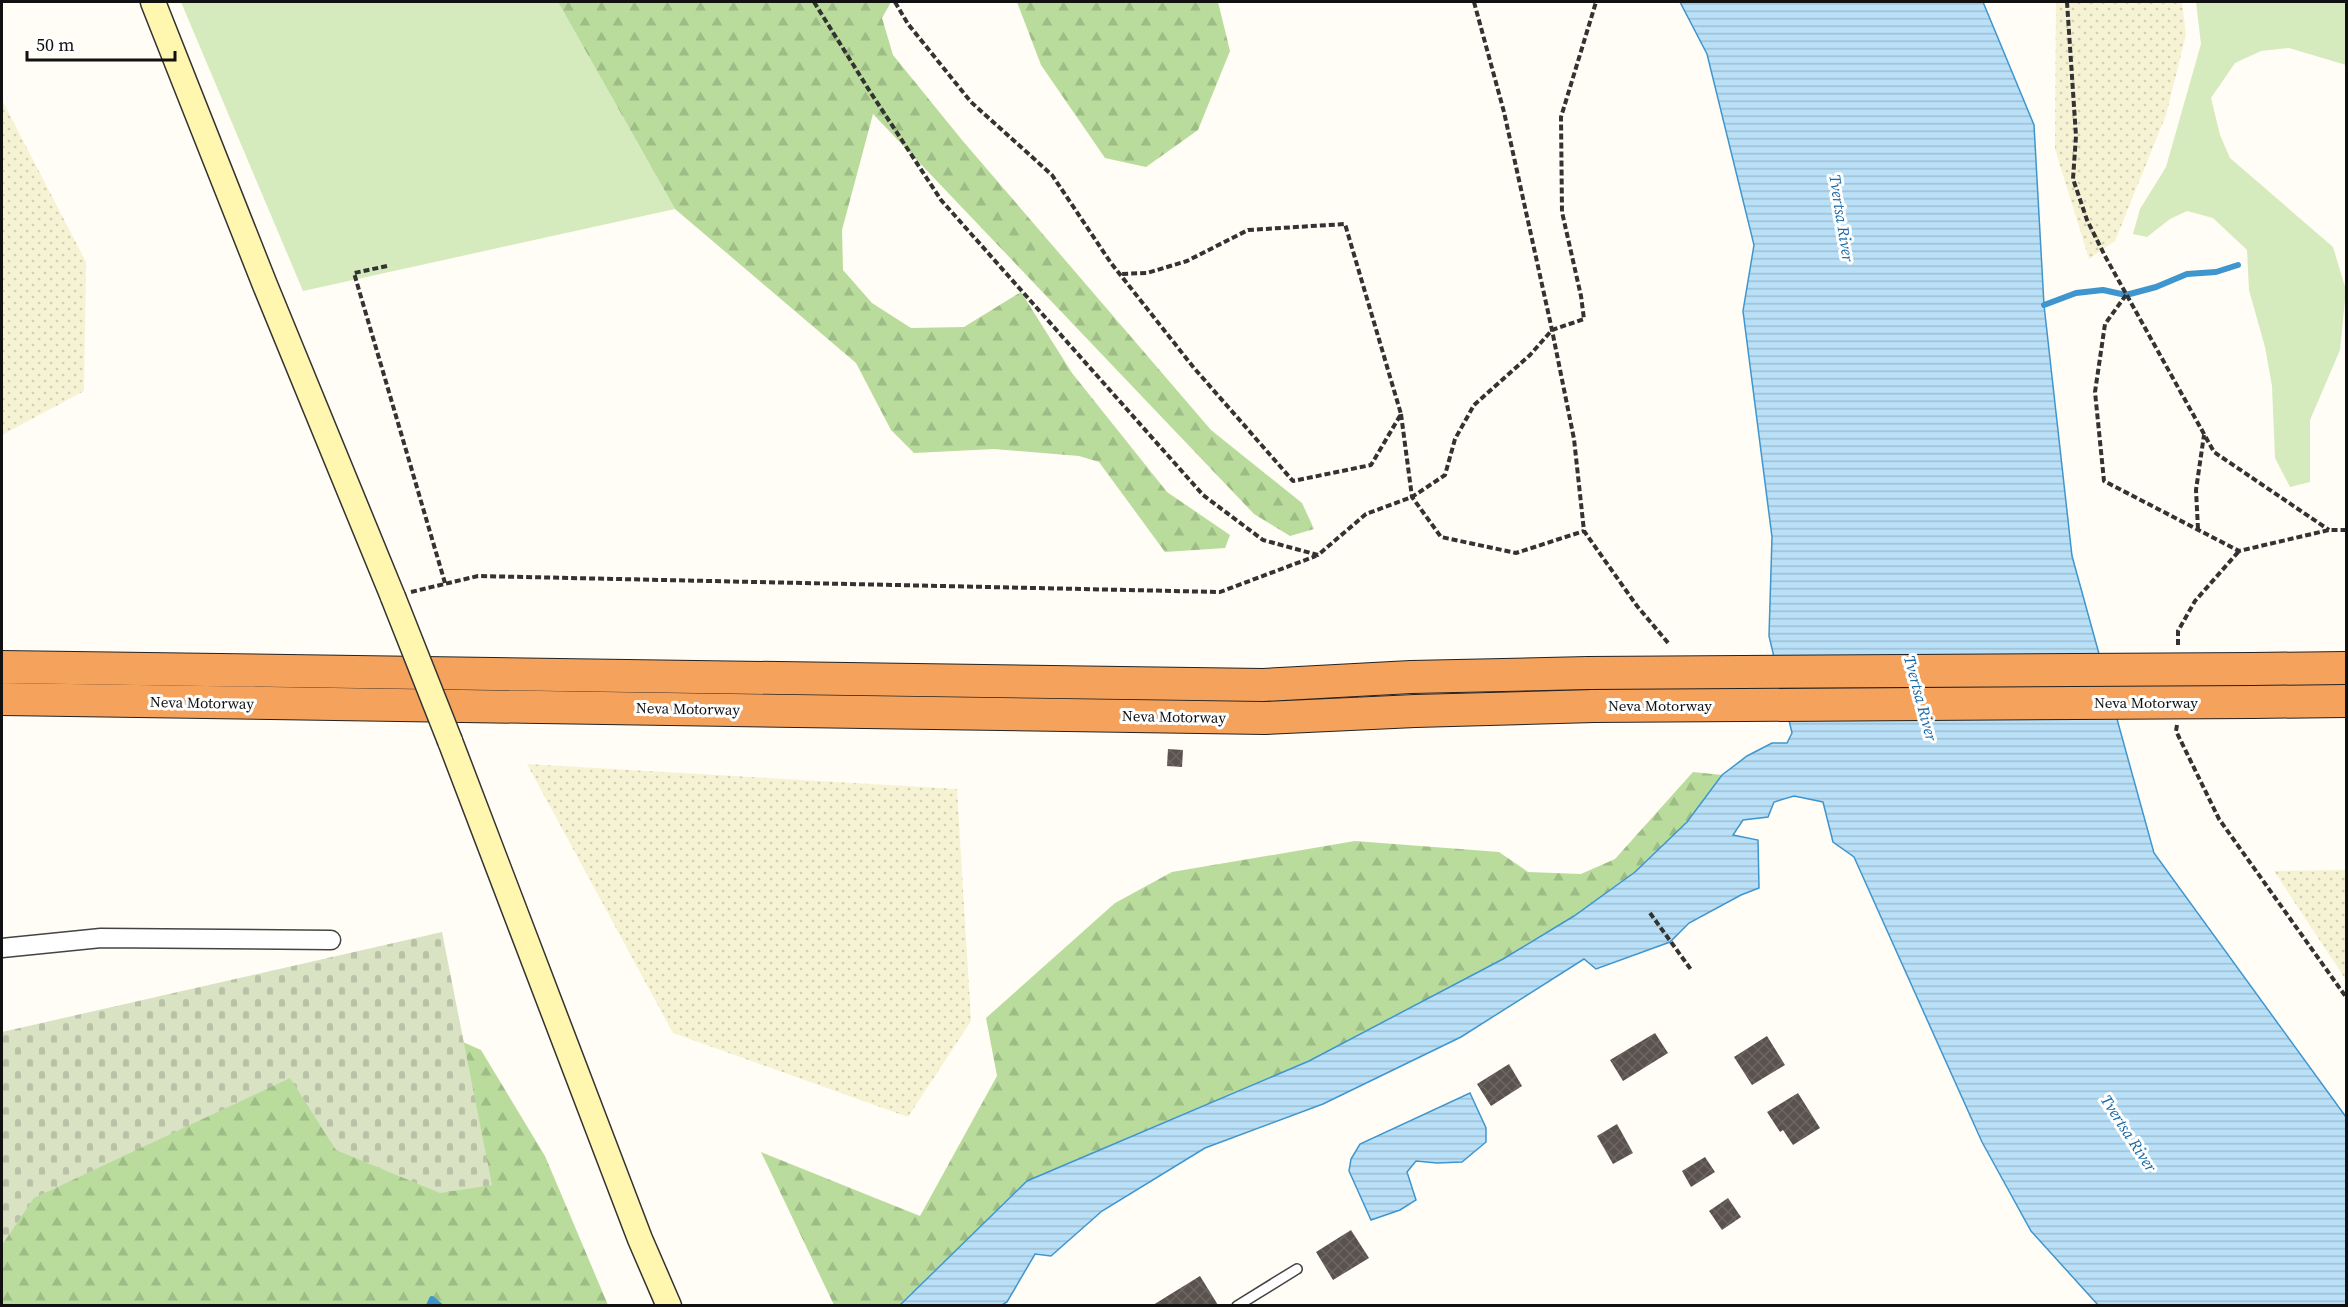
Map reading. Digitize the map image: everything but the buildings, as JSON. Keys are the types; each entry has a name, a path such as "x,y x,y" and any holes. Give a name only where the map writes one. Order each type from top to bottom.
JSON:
{"highway":[{"path":"2,667 1263,685 1411,677 1588,673 2346,668"},
{"name":"Neva Motorway","path":"2,699 1265,718 1594,706 2346,701"}],"main road":[{"path":"153,2 265,285 393,597 640,1239 669,1305"}],"street":[{"path":"2,948 101,938 331,940"}],"lane":[{"path":"1237,1305 1297,1269"}],"path":[{"path":"814,2 941,200 1203,495 1263,540 1318,555"},
{"path":"895,2 908,24 971,102 1052,175 1120,274 1194,368 1293,481 1371,465 1401,414"},
{"path":"1474,2 1504,112 1552,330 1574,439 1584,531 1637,606 1669,644"},
{"path":"393,597 478,576 1220,592 1318,555 1366,514 1412,497 1445,475 1455,439 1474,405 1530,355 1552,330 1584,319 1562,212 1561,117 1596,2"},
{"path":"2067,2 2076,136 2073,179 2087,220 2214,453 2329,530"},
{"path":"1120,274 1147,273 1187,261 1248,230 1345,224 1401,414 1412,497 1441,537 1516,553 1584,531"},
{"path":"387,266 354,273 445,583"},
{"path":"2126,295 2104,324 2095,392 2104,482 2239,551 2329,530 2346,530"},
{"path":"2198,530 2196,490 2204,434"},
{"path":"2219,819 2346,998"},
{"path":"1650,913 1692,971"}],"shaded area":[{"path":"2056,2 2182,2 2186,35 2166,115 2115,241 2089,259 2055,149"},
{"path":"2,100 86,262 84,391 2,435"},
{"path":"527,764 957,789 971,1021 908,1117 673,1033"},
{"path":"2346,870 2346,980 2274,871"}],"green space":[{"path":"181,2 558,2 675,209 303,291"},
{"path":"558,2 891,2 882,18 893,55 962,140 1211,430 1302,503 1314,529 1290,536 1254,514 873,114 842,230 843,270 872,303 911,328 964,327 1021,292 1072,373 1167,492 1230,535 1225,548 1165,552 1099,462 1079,456 994,449 914,453 891,430 856,363 675,209"},
{"path":"1017,2 1218,2 1230,51 1198,130 1146,167 1105,158 1041,65"},
{"path":"2196,2 2346,2 2346,65 2289,48 2261,51 2235,63 2211,98 2220,135 2230,158 2333,247 2346,290 2340,350 2310,420 2310,482 2290,487 2275,458 2272,386 2265,347 2249,290 2247,250 2213,218 2187,211 2170,219 2147,237 2133,234 2140,209 2166,167 2201,44"},
{"path":"1693,772 1722,775 1687,822 1635,872 1574,916 1503,959 1309,1061 1027,1181 899,1305 834,1305 761,1152 920,1216 997,1076 986,1018 1115,903 1172,872 1355,841 1499,852 1528,872 1581,874 1615,859"},
{"path":"442,932 492,1185 440,1193 336,1150 290,1078 34,1198 2,1245 2,1032"},
{"path":"406,1017 481,1050 545,1156 608,1305 2,1306 2,1079"}],"water":[{"name":"Tvertsa River","path":"1680,2 1983,2 2034,125 2044,305 2072,556 2154,853 2346,1117 2346,1305 2098,1305 2031,1231 1982,1142 1854,857 1833,842 1823,802 1794,796 1774,802 1768,817 1743,820 1733,835 1758,840 1759,888 1689,923 1670,942 1596,969 1584,959 1461,1037 1323,1104 1205,1148 1102,1211 1051,1256 1035,1254 1007,1302 1002,1305 899,1306 1027,1181 1309,1061 1503,959 1574,916 1635,872 1687,822 1722,775 1747,756 1772,743 1787,743 1792,733 1769,636 1772,537 1743,311 1754,245 1707,54"},
{"path":"1470,1093 1486,1128 1486,1142 1462,1162 1416,1161 1407,1172 1416,1200 1400,1210 1371,1220 1349,1171 1351,1159 1360,1144"}],"waterway":[{"path":"2044,305 2076,293 2103,290 2126,295 2156,287 2187,274 2216,272 2238,265"},
{"path":"429,1306 432,1299 440,1306"}]}
